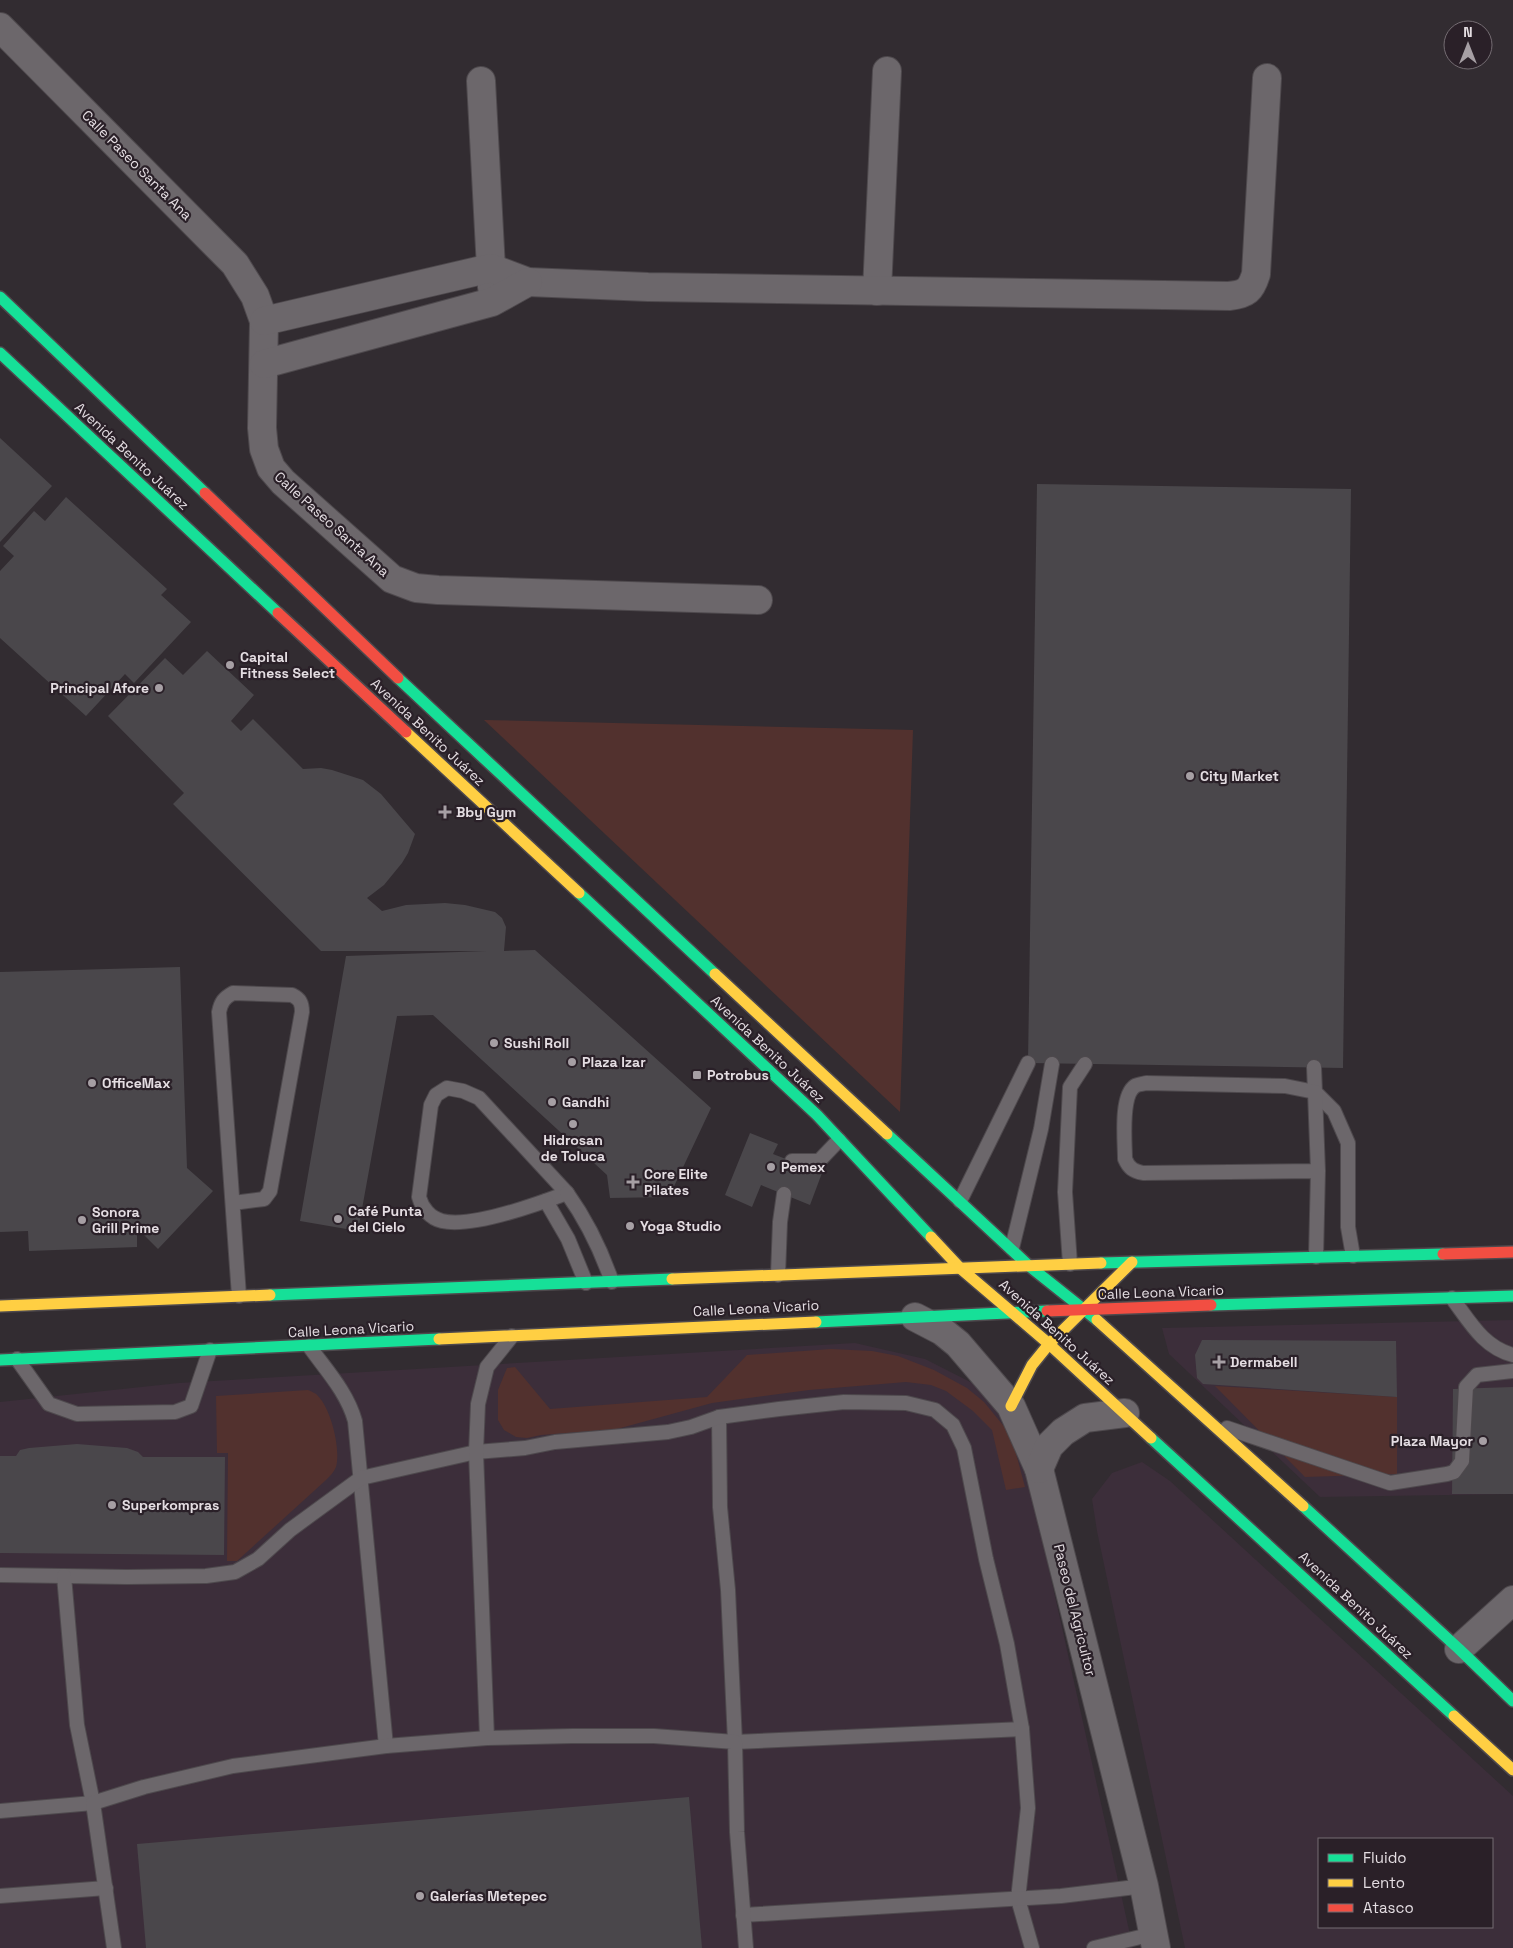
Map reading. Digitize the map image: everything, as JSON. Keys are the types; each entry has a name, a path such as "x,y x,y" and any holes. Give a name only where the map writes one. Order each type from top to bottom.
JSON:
{"main road":[{"name":"Avenida Benito Juárez","path":"0,297 463,740 1012,1248 1028,1265 1085,1309 1212,1422 1513,1701"},
{"name":"Avenida Benito Juárez","path":"0,353 802,1101 960,1268 1050,1344 1513,1770"},
{"path":"0,1306 1028,1265 1513,1252"},
{"path":"1011,1406 1032,1365 1050,1344 1132,1262"},
{"name":"Calle Leona Vicario","path":"0,1360 1085,1309 1513,1296"}],"street":[{"name":"Calle Paseo Santa Ana","path":"0,27 235,264 255,296 264,321 262,428 264,449 271,468 283,482 392,578 416,588 438,590 758,600"},
{"path":"876,290 887,71"},
{"path":"264,321 491,268 528,282 648,287 1230,296 1241,294 1252,287 1256,274 1267,78"},
{"path":"481,81 492,302"},
{"path":"264,364 492,302 528,282"},
{"name":"Paseo del Agricultor","path":"915,1317 942,1332 958,1344 1011,1406 1039,1469 1144,1886 1154,1941"},
{"path":"1039,1469 1049,1446 1063,1432 1085,1418 1125,1413"},
{"path":"1459,1649 1513,1600"}],"lane":[{"path":"233,1203 264,1199 270,1192 302,1012 299,998 292,994 233,993 220,1004 219,1012 239,1296"},
{"path":"960,1201 1028,1063"},
{"path":"1012,1248 1041,1129 1052,1064"},
{"path":"1070,1264 1065,1192 1070,1087 1085,1064"},
{"path":"1314,1067 1318,1171 1316,1258"},
{"path":"1318,1171 1143,1173 1128,1167 1125,1159 1125,1102 1135,1086 1146,1083 1285,1086 1315,1092 1334,1111 1348,1142 1348,1227 1353,1256"},
{"path":"567,1193 505,1214 458,1222 441,1220 430,1214 422,1206 419,1197 431,1105 436,1095 447,1088 463,1091 479,1098 567,1193 580,1211 602,1254 612,1282"},
{"path":"792,1161 819,1161 839,1140"},
{"path":"778,1275 780,1222 784,1194"},
{"path":"546,1201 568,1239 586,1283"},
{"path":"1452,1298 1479,1335 1499,1351 1513,1355"},
{"path":"487,1738 476,1452 478,1404 487,1367 513,1335"},
{"path":"309,1346 345,1396 355,1421 362,1478 386,1746"},
{"path":"17,1359 49,1404 77,1414 175,1412 191,1406 210,1350"},
{"path":"1212,1422 1390,1483 1447,1474 1454,1472 1462,1461 1466,1387 1477,1375 1513,1371"},
{"path":"0,1575 206,1576 235,1572 258,1558 290,1530 362,1478 476,1452 525,1448 555,1442 668,1432 691,1427 719,1417 844,1402 906,1403 936,1410 953,1425 964,1448 986,1559 1007,1644 1022,1729 1028,1808 1018,1899 1032,1948"},
{"path":"719,1417 720,1507 728,1590 736,1742 736,1832 746,1948"},
{"path":"64,1576 77,1725 93,1803 114,1948"},
{"path":"0,1810 93,1803 144,1787 233,1766 386,1746 487,1738 654,1736 736,1742 1022,1729"},
{"path":"743,1915 1018,1899 1091,1893 1144,1886"},
{"path":"0,1896 106,1888"},
{"path":"1094,1948 1154,1941"}],"shaded area":[{"path":"484,720 913,730 900,1112"},
{"path":"1513,1320 1513,1494 1320,1497 1169,1354 1162,1328"},
{"path":"855,1343 925,1359 988,1391 1018,1429 1133,1948 0,1948 0,1402 179,1383"},
{"path":"831,1349 872,1351 898,1356 934,1370 967,1388 984,1402 1011,1435 1025,1487 1006,1490 992,1430 973,1411 946,1391 931,1385 906,1382 809,1390 712,1403 617,1429 541,1435 527,1438 516,1437 504,1430 498,1420 498,1390 507,1368 515,1367 550,1409 707,1397 747,1355"},
{"path":"1215,1386 1397,1397 1397,1474 1305,1477"},
{"path":"308,1390 316,1394 323,1402 331,1419 336,1440 336,1467 326,1480 237,1561 227,1561 228,1453 217,1453 216,1396"},
{"path":"1142,1462 1170,1481 1513,1796 1513,1948 1185,1948 1097,1531 1092,1499 1112,1473"}],"building":[{"path":"0,438 52,486 0,542"},
{"name":"City Market","path":"1037,484 1351,489 1343,1068 1028,1063"},
{"path":"66,497 167,589 161,595 191,622 134,683 125,674 86,716 0,638 0,571 14,556 3,546 34,511 45,521"},
{"path":"207,651 254,695 231,721 241,731 253,719 303,769 321,768 332,770 363,780 381,794 415,834 402,863 384,885 367,898 382,911 406,905 445,903 465,905 495,912 502,918 506,927 504,951 535,950 711,1108 669,1197 610,1198 607,1175 433,1015 397,1016 358,1231 300,1221 346,956 486,951 321,951 173,804 184,793 108,716 165,658 183,675"},
{"name":"OfficeMax","path":"180,967 187,1168 213,1191 158,1249 137,1228 137,1247 29,1251 28,1231 0,1232 0,972"},
{"name":"Pemex","path":"750,1133 778,1144 773,1154 822,1173 810,1205 761,1185 752,1207 725,1195"},
{"path":"1202,1340 1396,1341 1397,1397 1203,1384 1197,1378 1195,1355"},
{"name":"Plaza Mayor","path":"1513,1387 1513,1494 1452,1494 1453,1389"},
{"name":"Superkompras","path":"77,1444 127,1448 138,1452 143,1457 225,1457 224,1555 0,1553 0,1456 16,1456 20,1450 29,1448"},
{"name":"Galerías Metepec","path":"689,1797 702,1948 146,1948 137,1844"}],"traffic: fast":[{"path":"0,297 205,493"},
{"path":"0,353 278,613"},
{"path":"398,678 715,974"},
{"path":"579,893 817,1115 931,1237"},
{"path":"887,1134 1028,1265 1097,1320"},
{"path":"1101,1263 1443,1254"},
{"path":"270,1295 672,1279"},
{"path":"1211,1305 1513,1296"},
{"path":"816,1322 1047,1311"},
{"path":"0,1360 439,1339"},
{"path":"1151,1438 1454,1716"},
{"path":"1303,1506 1513,1701"}],"traffic: slow":[{"path":"406,732 579,893"},
{"path":"715,974 887,1134"},
{"path":"931,1237 960,1268 1049,1344 1151,1438"},
{"path":"1011,1406 1032,1365 1049,1344 1132,1262"},
{"path":"672,1279 1101,1263"},
{"path":"0,1306 270,1295"},
{"path":"1097,1320 1303,1506"},
{"path":"439,1339 816,1322"},
{"path":"1454,1716 1513,1770"}],"traffic: jam":[{"path":"205,493 398,678"},
{"path":"278,613 406,732"},
{"path":"1443,1254 1513,1252"},
{"path":"1047,1311 1211,1305"}],"place":[{"name":"Capital Fitness Select","path":"230,665"},
{"name":"Principal Afore","path":"159,688"},
{"name":"City Market","path":"1190,776"},
{"name":"Bby Gym","path":"445,812"},
{"name":"Sushi Roll","path":"494,1043"},
{"name":"Plaza Izar","path":"572,1062"},
{"name":"Potrobus","path":"697,1075"},
{"name":"OfficeMax","path":"92,1083"},
{"name":"Gandhi","path":"552,1102"},
{"name":"Hidrosan de Toluca","path":"573,1124"},
{"name":"Pemex","path":"771,1167"},
{"name":"Core Elite Pilates","path":"633,1182"},
{"name":"Café Punta del Cielo","path":"338,1219"},
{"name":"Sonora Grill Prime","path":"82,1220"},
{"name":"Yoga Studio","path":"630,1226"},
{"name":"Dermabell","path":"1219,1362"},
{"name":"Plaza Mayor","path":"1483,1441"},
{"name":"Superkompras","path":"112,1505"},
{"name":"Galerías Metepec","path":"420,1896"}]}
